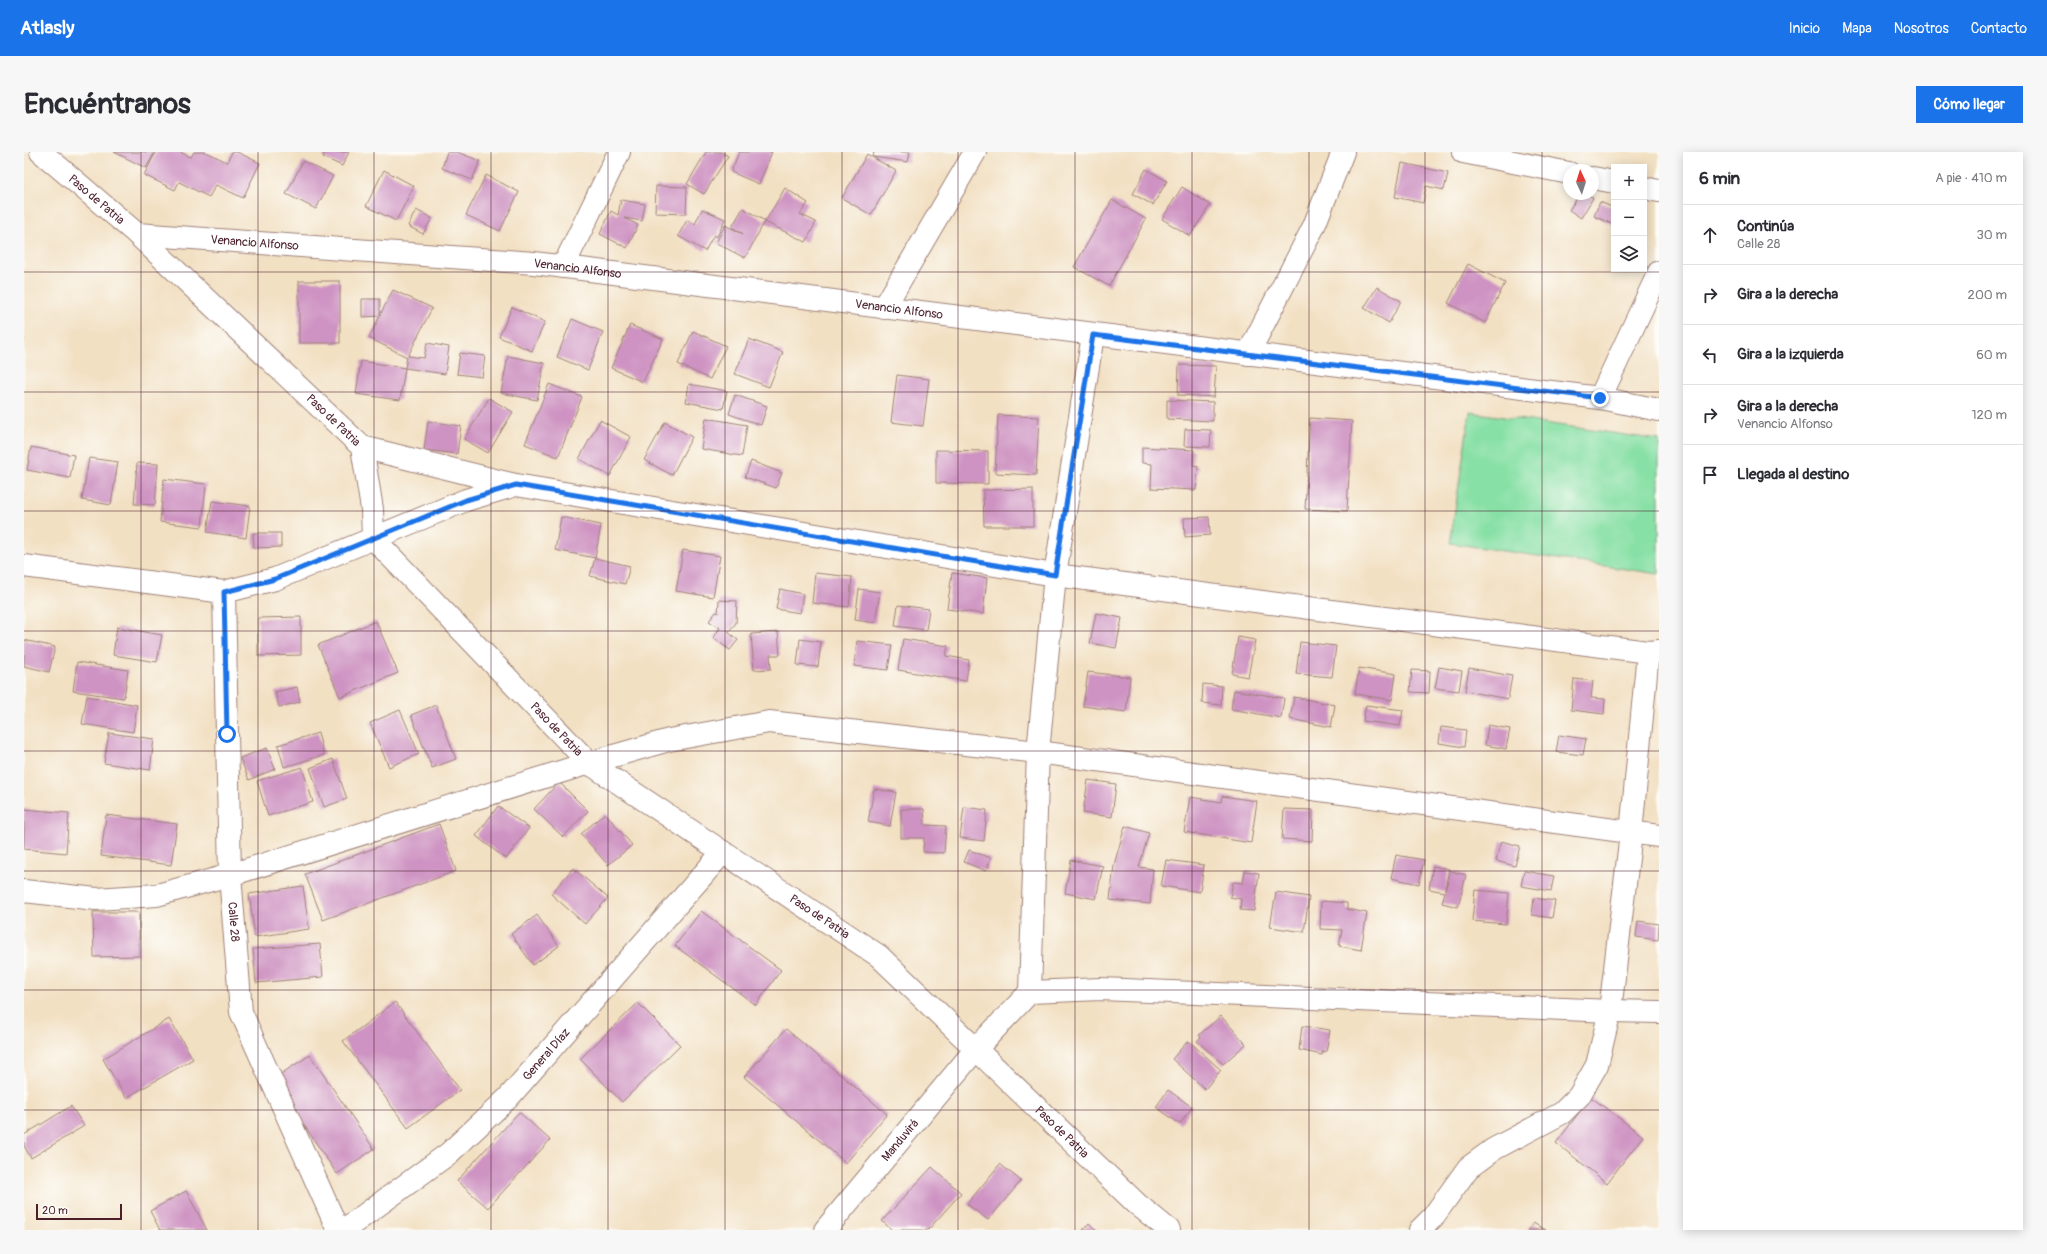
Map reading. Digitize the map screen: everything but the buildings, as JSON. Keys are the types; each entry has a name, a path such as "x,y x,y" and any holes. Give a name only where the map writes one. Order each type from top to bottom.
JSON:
{"street":[{"name":"Paso de Patria","path":"41,152 137,234 362,447 372,509 373,538 590,762 878,956 1137,1204 1169,1230"},
{"path":"563,267 619,152"},
{"path":"884,308 975,152"},
{"path":"1248,354 1314,226 1343,152"},
{"path":"1475,153 1563,172"},
{"path":"1599,179 1611,181"},
{"path":"1647,189 1659,191"},
{"name":"Venancio Alfonso","path":"137,234 534,263 1600,398 1659,410"},
{"path":"1600,398 1659,272"},
{"path":"1093,335 1055,575 1038,752 1030,992 1100,989 1659,1012"},
{"path":"362,447 516,485 1055,575 1653,652 1610,1011 1597,1065 1579,1096 1562,1113 1494,1149 1468,1168 1433,1217 1420,1230"},
{"path":"24,566 224,592 275,579 466,500 516,485"},
{"name":"Calle 28","path":"224,592 230,876 241,1012 338,1230"},
{"path":"24,891 96,899 157,894 230,876 590,762 669,740 769,722 1038,752 1659,836"},
{"name":"General Díaz","path":"344,1230 448,1154 508,1098 723,852"},
{"name":"Manduvirá","path":"824,1230 975,1050 1030,992"}],"green space":[{"path":"1470,412 1659,440 1659,574 1450,543"}],"route":[{"path":"227,734 224,592 275,579 466,500 516,485 1055,575 1093,335 1600,398"}]}
